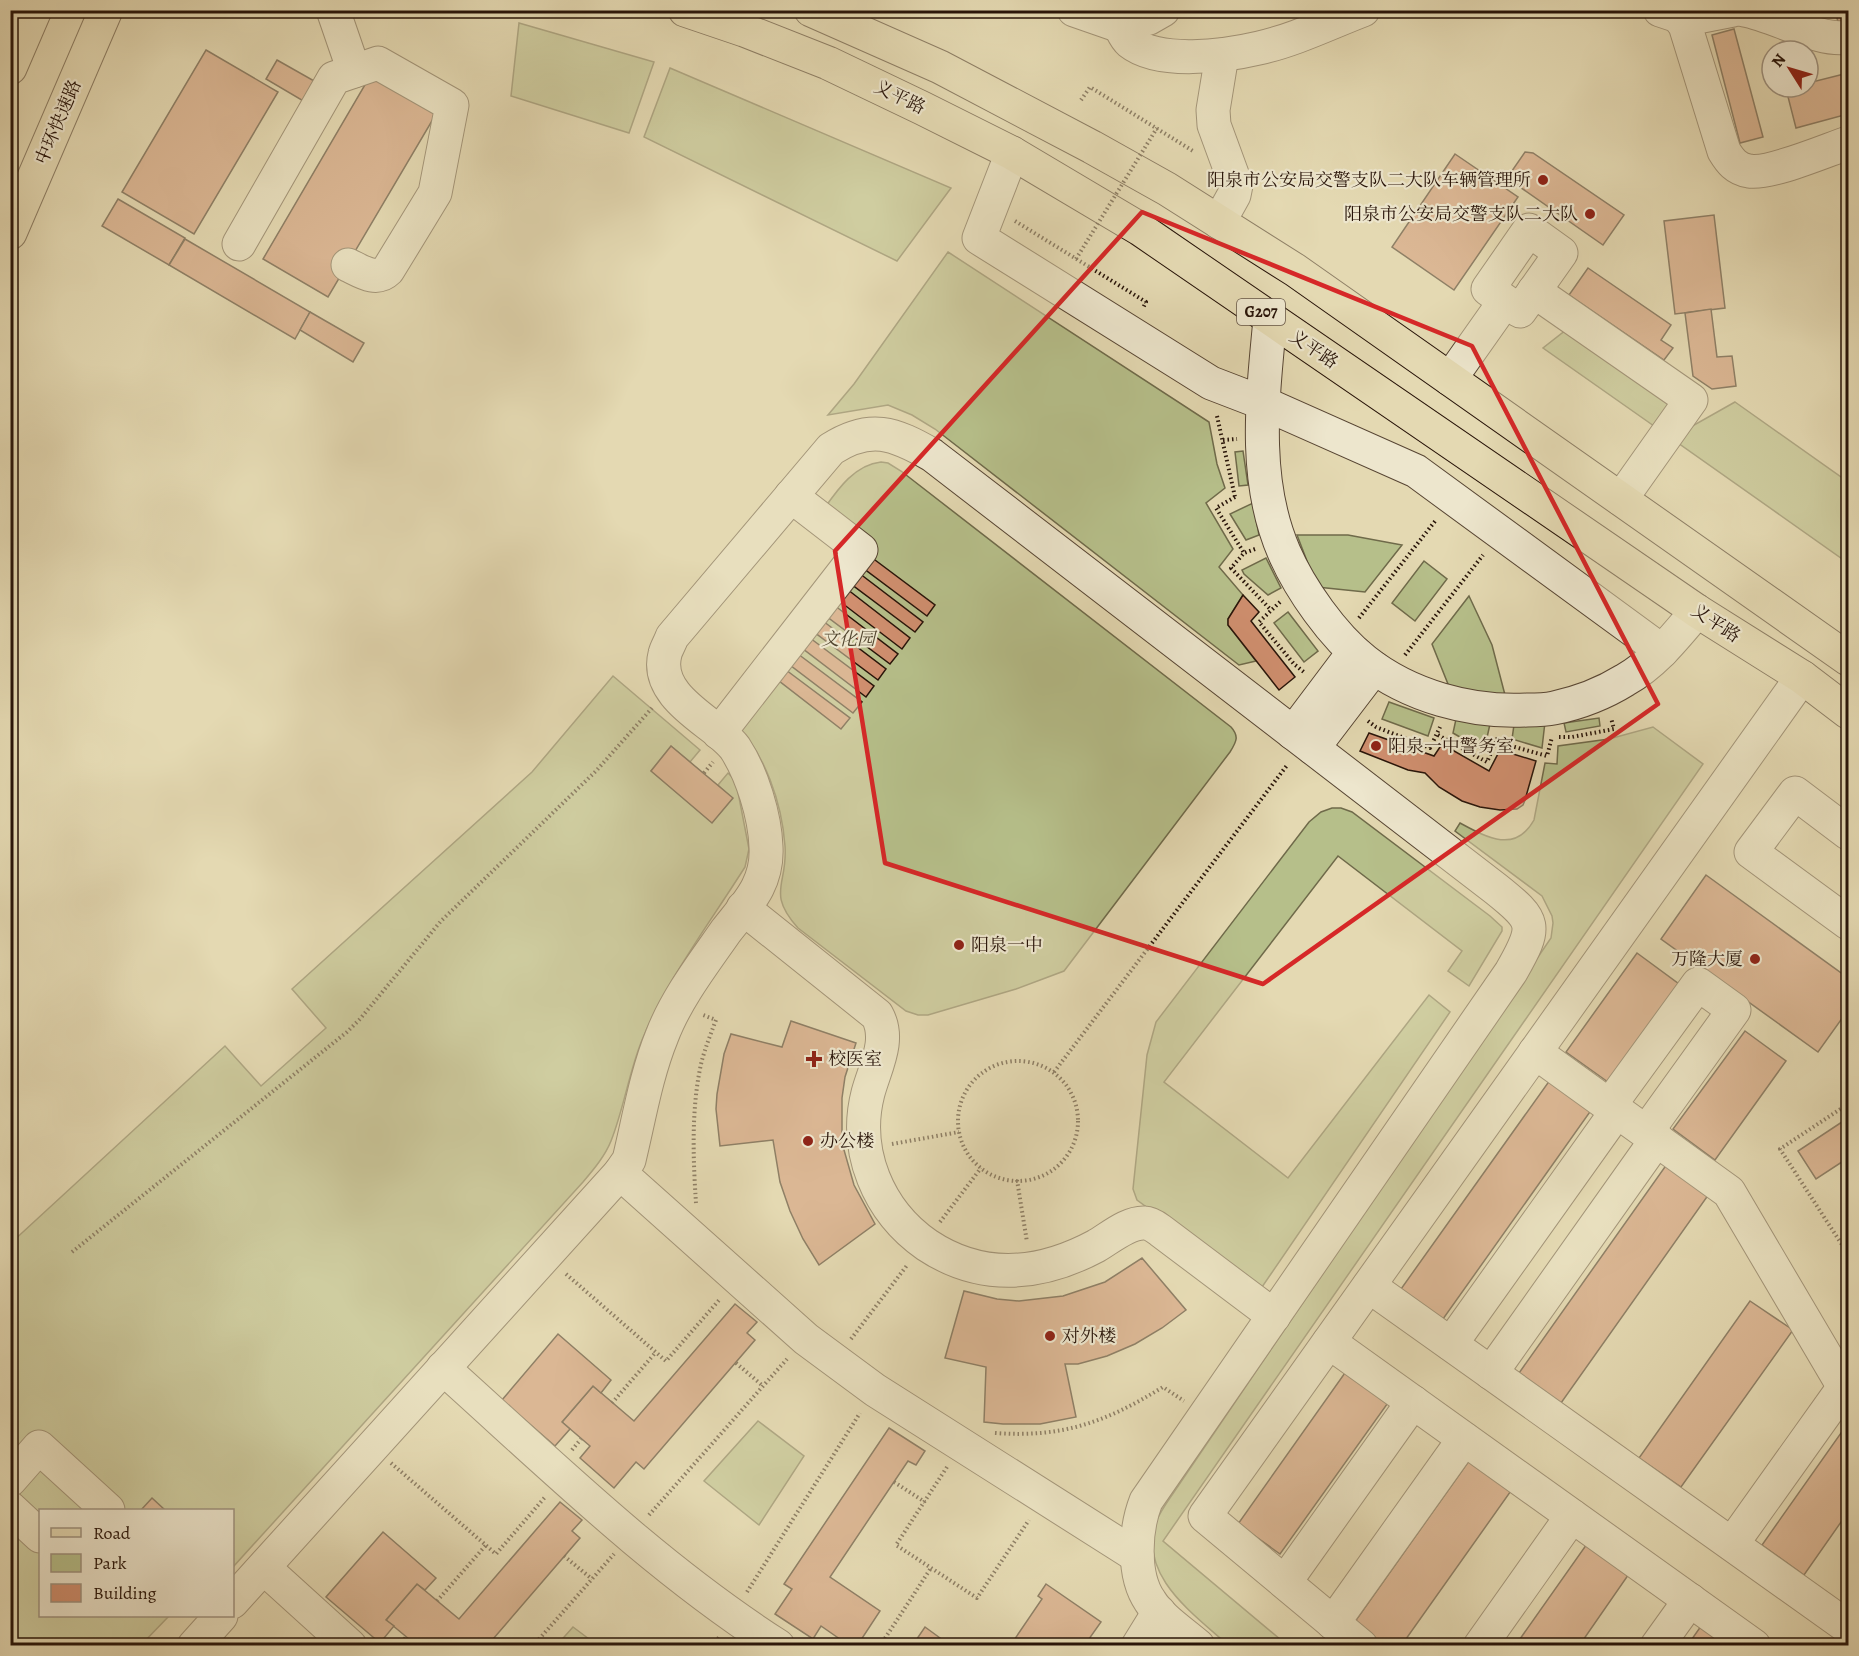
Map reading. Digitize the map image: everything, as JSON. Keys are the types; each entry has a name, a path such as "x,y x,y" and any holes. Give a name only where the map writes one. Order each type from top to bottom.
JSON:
{"main road":[{"path":"10,68 35,10"},
{"name":"中环快速路","path":"10,233 106,10"},
{"name":"义平路","path":"685,10 828,63 1012,153 1140,229 1697,611 1802,677 1848,712"},
{"path":"811,10 940,67 1167,189 1295,270 1848,659"}],"street":[{"path":"333,10 354,71"},
{"path":"1074,10 1120,26 1149,18 1163,10"},
{"path":"1120,26 1130,42 1150,51 1168,56 1222,55 1261,48 1363,10"},
{"path":"1671,15 1733,10"},
{"path":"1744,10 1757,12 1820,34 1848,37"},
{"path":"1671,15 1688,31 1724,151 1731,163 1749,171 1769,170 1848,143"},
{"path":"1219,222 1234,195 1236,185 1214,125 1213,111 1222,55"},
{"path":"239,244 334,78 378,63 452,105 435,193 388,270 383,275 375,276 348,265"},
{"path":"1012,153 980,238 1210,383 1263,403 1416,471 1662,651"},
{"path":"1450,379 1520,296 1690,400 1622,499"},
{"path":"1270,319 1262,436 1266,491 1279,539 1295,576 1303,588 1325,619 1364,660 1426,695 1466,706 1499,727 1596,694 1625,680 1662,651 1697,611"},
{"path":"234,1600 620,1173 629,1160 655,1053 669,1020 707,958 762,882 766,849 764,826 756,796 734,747 684,703 671,688 664,674 665,654 672,637 831,449 844,441 871,432 890,434 932,454 1521,909 1527,917 1528,935 1522,953 1511,972 1146,1501 1138,1528 1137,1556 1144,1589 1149,1600 1159,1612 1198,1646"},
{"path":"719,733 861,550 791,496"},
{"path":"1304,741 1364,660"},
{"path":"1360,1646 1205,1516 1802,677"},
{"path":"1848,832 1795,793 1751,852 1848,923"},
{"path":"743,908 877,1015 883,1025 884,1042 864,1110 862,1125 865,1149 871,1173 882,1198 898,1220 924,1243 962,1263 979,1268 1009,1271 1031,1269 1065,1261 1131,1226 1146,1223 1176,1241 1274,1316"},
{"path":"1451,1344 1698,984 1734,1010 1491,1373"},
{"path":"1535,1052 1730,1192 1846,1386 1732,1544"},
{"path":"620,1173 806,1339 875,1390 1137,1556"},
{"path":"1369,1286 1732,1544 1841,1630"},
{"path":"1329,1342 1754,1646"},
{"path":"443,1368 631,1535 732,1616 778,1646"},
{"path":"1285,1582 1413,1402"},
{"path":"1333,1623 1464,1439"},
{"path":"10,1480 39,1447 107,1509"},
{"path":"10,1508 39,1535"},
{"path":"1480,1646 1572,1516"},
{"path":"264,1568 350,1646"},
{"path":"1657,1646 1690,1600"},
{"path":"1138,1646 1159,1612"},
{"path":"194,1646 220,1617"}],"path":[{"path":"1082,100 1090,87 1202,156"},
{"path":"1076,259 1157,128"},
{"path":"1023,226 1131,293"},
{"path":"1210,383 1235,497"},
{"path":"1244,554 1216,508 1235,497 1266,491"},
{"path":"1376,596 1453,498"},
{"path":"1423,632 1500,533"},
{"path":"1271,610 1231,568 1244,554 1279,539"},
{"path":"72,1252 347,1032 441,921 596,771 671,688"},
{"path":"1438,735 1487,762 1499,727 1547,756 1552,736 1552,709"},
{"path":"1054,1072 1304,741"},
{"path":"678,1004 716,1020 702,1060 695,1124 694,1178 699,1243"},
{"path":"1012,1061 1026,1061 1054,1072 1072,1093 1077,1107 1076,1137 1061,1163 1050,1172 1036,1178 1017,1180 1007,1180 981,1168 970,1157 959,1132 958,1117 966,1091 975,1079 998,1064 1012,1061"},
{"path":"1848,1104 1780,1149 1848,1254"},
{"path":"865,1149 959,1132"},
{"path":"835,1360 981,1168"},
{"path":"1017,1180 1031,1269"},
{"path":"545,1256 666,1361 738,1278"},
{"path":"533,1646 806,1339"},
{"path":"612,1402 656,1352"},
{"path":"736,1363 763,1386"},
{"path":"1044,1497 977,1598 897,1545 972,1431 1035,1435 1062,1432 1112,1414 1163,1388 1205,1416"},
{"path":"714,1646 875,1390"},
{"path":"372,1447 496,1554 563,1475"},
{"path":"894,1482 925,1502"},
{"path":"437,1601 486,1545"},
{"path":"564,1556 591,1579"},
{"path":"880,1646 931,1568"},
{"path":"399,1646 406,1637"}],"highlighted area":[{"path":"1142,212 1472,346 1658,704 1263,984 885,863 835,551"}],"green space":[{"path":"519,23 654,62 629,133 511,96"},
{"path":"670,68 951,188 897,261 644,137"},
{"path":"948,252 1209,422 1217,464 1225,488 1206,503 1233,549 1219,567 1243,595 1228,619 1228,625 1256,661 1239,665 935,429 912,415 888,405 828,415 854,384"},
{"path":"1566,330 1669,403 1654,426 1543,348"},
{"path":"1735,402 1848,482 1848,563 1671,438"},
{"path":"1243,451 1248,485 1239,486 1235,452"},
{"name":"文化园","path":"888,463 901,471 1231,727 1236,736 1236,742 1230,752 1064,971 1016,989 928,1015 906,1011 798,928 788,916 781,897 785,846 776,796 755,749 734,723 857,541 821,513 839,488 854,474 871,464"},
{"path":"1253,503 1259,535 1246,540 1230,514"},
{"path":"1297,535 1348,535 1402,545 1365,592 1317,587"},
{"path":"1266,558 1281,588 1268,595 1242,570"},
{"path":"1424,561 1447,579 1415,621 1392,603"},
{"path":"1469,596 1492,645 1505,695 1450,689 1432,644"},
{"path":"1288,612 1318,651 1304,662 1274,623"},
{"path":"613,676 700,750 690,762 671,746 651,771 712,822 732,798 718,785 728,773 737,787 749,849 745,867 690,952 652,1017 637,1052 609,1147 583,1182 234,1566 234,1509 39,1509 39,1617 168,1617 141,1645 11,1646 11,1243 225,1046 261,1086 326,1028 292,989 532,772"},
{"path":"1389,702 1434,718 1428,736 1382,719"},
{"path":"1599,718 1600,726 1566,732 1564,723"},
{"path":"1456,719 1490,724 1484,751 1453,733"},
{"path":"1545,722 1542,748 1512,739 1514,725"},
{"path":"1653,727 1703,764 1163,1541 1287,1645 1229,1646 1185,1607 1161,1576 1154,1558 1153,1540 1157,1520 1167,1502 1551,938 1552,916 1542,896 1455,831 1460,823 1500,840 1518,837 1534,820 1545,763 1557,764 1558,746 1609,739"},
{"path":"1332,808 1352,812 1490,916 1502,927 1502,931 1469,986 1448,971 1462,951 1338,856 1164,1082 1288,1178 1429,995 1450,1012 1260,1290 1137,1200 1133,1189 1147,1055 1156,1022 1309,822 1321,812"},
{"path":"758,1421 804,1456 759,1525 704,1481"},
{"path":"573,1627 597,1645 557,1645"}],"building":[{"path":"1835,10 1848,10 1848,28 1840,30"},
{"path":"1734,29 1763,137 1740,143 1712,35"},
{"path":"206,50 278,92 194,234 122,192"},
{"path":"277,60 316,82 305,102 266,79"},
{"path":"373,71 439,109 328,297 263,259"},
{"path":"1848,73 1848,114 1796,128 1789,99 1820,99 1820,80"},
{"path":"1525,152 1533,153 1624,215 1603,245 1507,178"},
{"path":"1455,154 1518,197 1454,290 1392,247"},
{"path":"118,199 185,238 169,265 102,226"},
{"path":"1714,215 1725,308 1675,314 1664,221"},
{"path":"185,239 310,312 295,339 169,265"},
{"path":"1588,268 1671,325 1661,340 1673,348 1664,360 1569,295"},
{"path":"1711,309 1717,357 1732,356 1736,386 1712,389 1693,376 1685,313"},
{"path":"310,312 364,343 353,362 300,330"},
{"path":"867,554 935,605 927,616 859,565"},
{"path":"855,570 923,622 915,632 847,581"},
{"path":"843,586 910,638 902,649 834,597"},
{"path":"1243,595 1259,612 1251,621 1295,677 1279,690 1228,625 1228,619"},
{"path":"830,602 898,654 890,664 822,613"},
{"path":"819,618 886,669 878,680 810,629"},
{"path":"806,635 874,686 866,697 798,645"},
{"path":"794,651 862,702 853,713 786,662"},
{"path":"782,667 850,718 841,729 774,677"},
{"path":"1369,733 1434,756 1442,744 1489,771 1500,750 1536,761 1523,805 1517,809 1500,810 1462,801 1439,787 1425,773 1408,770 1360,751"},
{"path":"671,746 733,798 712,823 651,771"},
{"name":"万隆大厦","path":"1706,875 1848,978 1848,1010 1818,1052 1661,939"},
{"path":"1637,953 1679,984 1608,1082 1566,1052"},
{"name":"办公楼","path":"791,1021 856,1043 845,1077 842,1098 842,1143 854,1185 875,1224 819,1265 790,1211 780,1182 773,1140 720,1146 716,1109 717,1094 724,1054 731,1034 782,1047"},
{"path":"1745,1031 1786,1061 1715,1160 1673,1129"},
{"path":"1550,1080 1592,1109 1443,1319 1401,1289"},
{"path":"1848,1118 1848,1158 1816,1179 1798,1151"},
{"path":"1667,1164 1709,1194 1561,1403 1519,1373"},
{"name":"对外楼","path":"1142,1258 1186,1310 1135,1344 1107,1356 1078,1364 1065,1364 1076,1417 1040,1424 984,1422 986,1367 945,1358 964,1291 997,1299 1019,1301 1063,1296 1105,1282"},
{"path":"1750,1301 1793,1330 1681,1487 1639,1458"},
{"path":"735,1304 757,1322 747,1333 755,1340 644,1469 636,1462 614,1488 580,1458 590,1446 562,1422 593,1386 634,1421"},
{"path":"558,1334 611,1380 601,1393 593,1386 562,1422 570,1429 555,1446 502,1400"},
{"path":"1347,1370 1390,1400 1280,1554 1238,1524"},
{"path":"1848,1423 1848,1512 1804,1575 1762,1545"},
{"path":"889,1428 925,1451 916,1465 908,1461 830,1577 880,1611 857,1646 850,1646 821,1626 813,1639 775,1614 792,1589 784,1584"},
{"path":"1471,1458 1513,1488 1401,1646 1385,1646 1354,1623"},
{"path":"152,1498 164,1509 142,1509"},
{"path":"560,1502 582,1520 572,1531 580,1538 487,1646 413,1646 415,1644 386,1620 417,1584 459,1619"},
{"path":"383,1532 436,1578 425,1590 417,1584 386,1620 394,1626 380,1643 326,1597"},
{"path":"1589,1541 1631,1571 1579,1646 1515,1646"},
{"path":"1046,1584 1101,1622 1084,1646 1010,1646 1042,1599 1038,1596"},
{"path":"1706,1619 1744,1646 1687,1646"},
{"path":"925,1627 951,1646 912,1646"}],"place":[{"name":"阳泉市公安局交警支队二大队车辆管理所","path":"1543,180"},
{"name":"阳泉市公安局交警支队二大队","path":"1590,214"},
{"name":"阳泉一中警务室","path":"1376,746"},
{"name":"阳泉一中","path":"959,945"},
{"name":"万隆大厦","path":"1755,959"},
{"name":"校医室","path":"814,1059"},
{"name":"办公楼","path":"808,1141"},
{"name":"对外楼","path":"1050,1336"}]}
